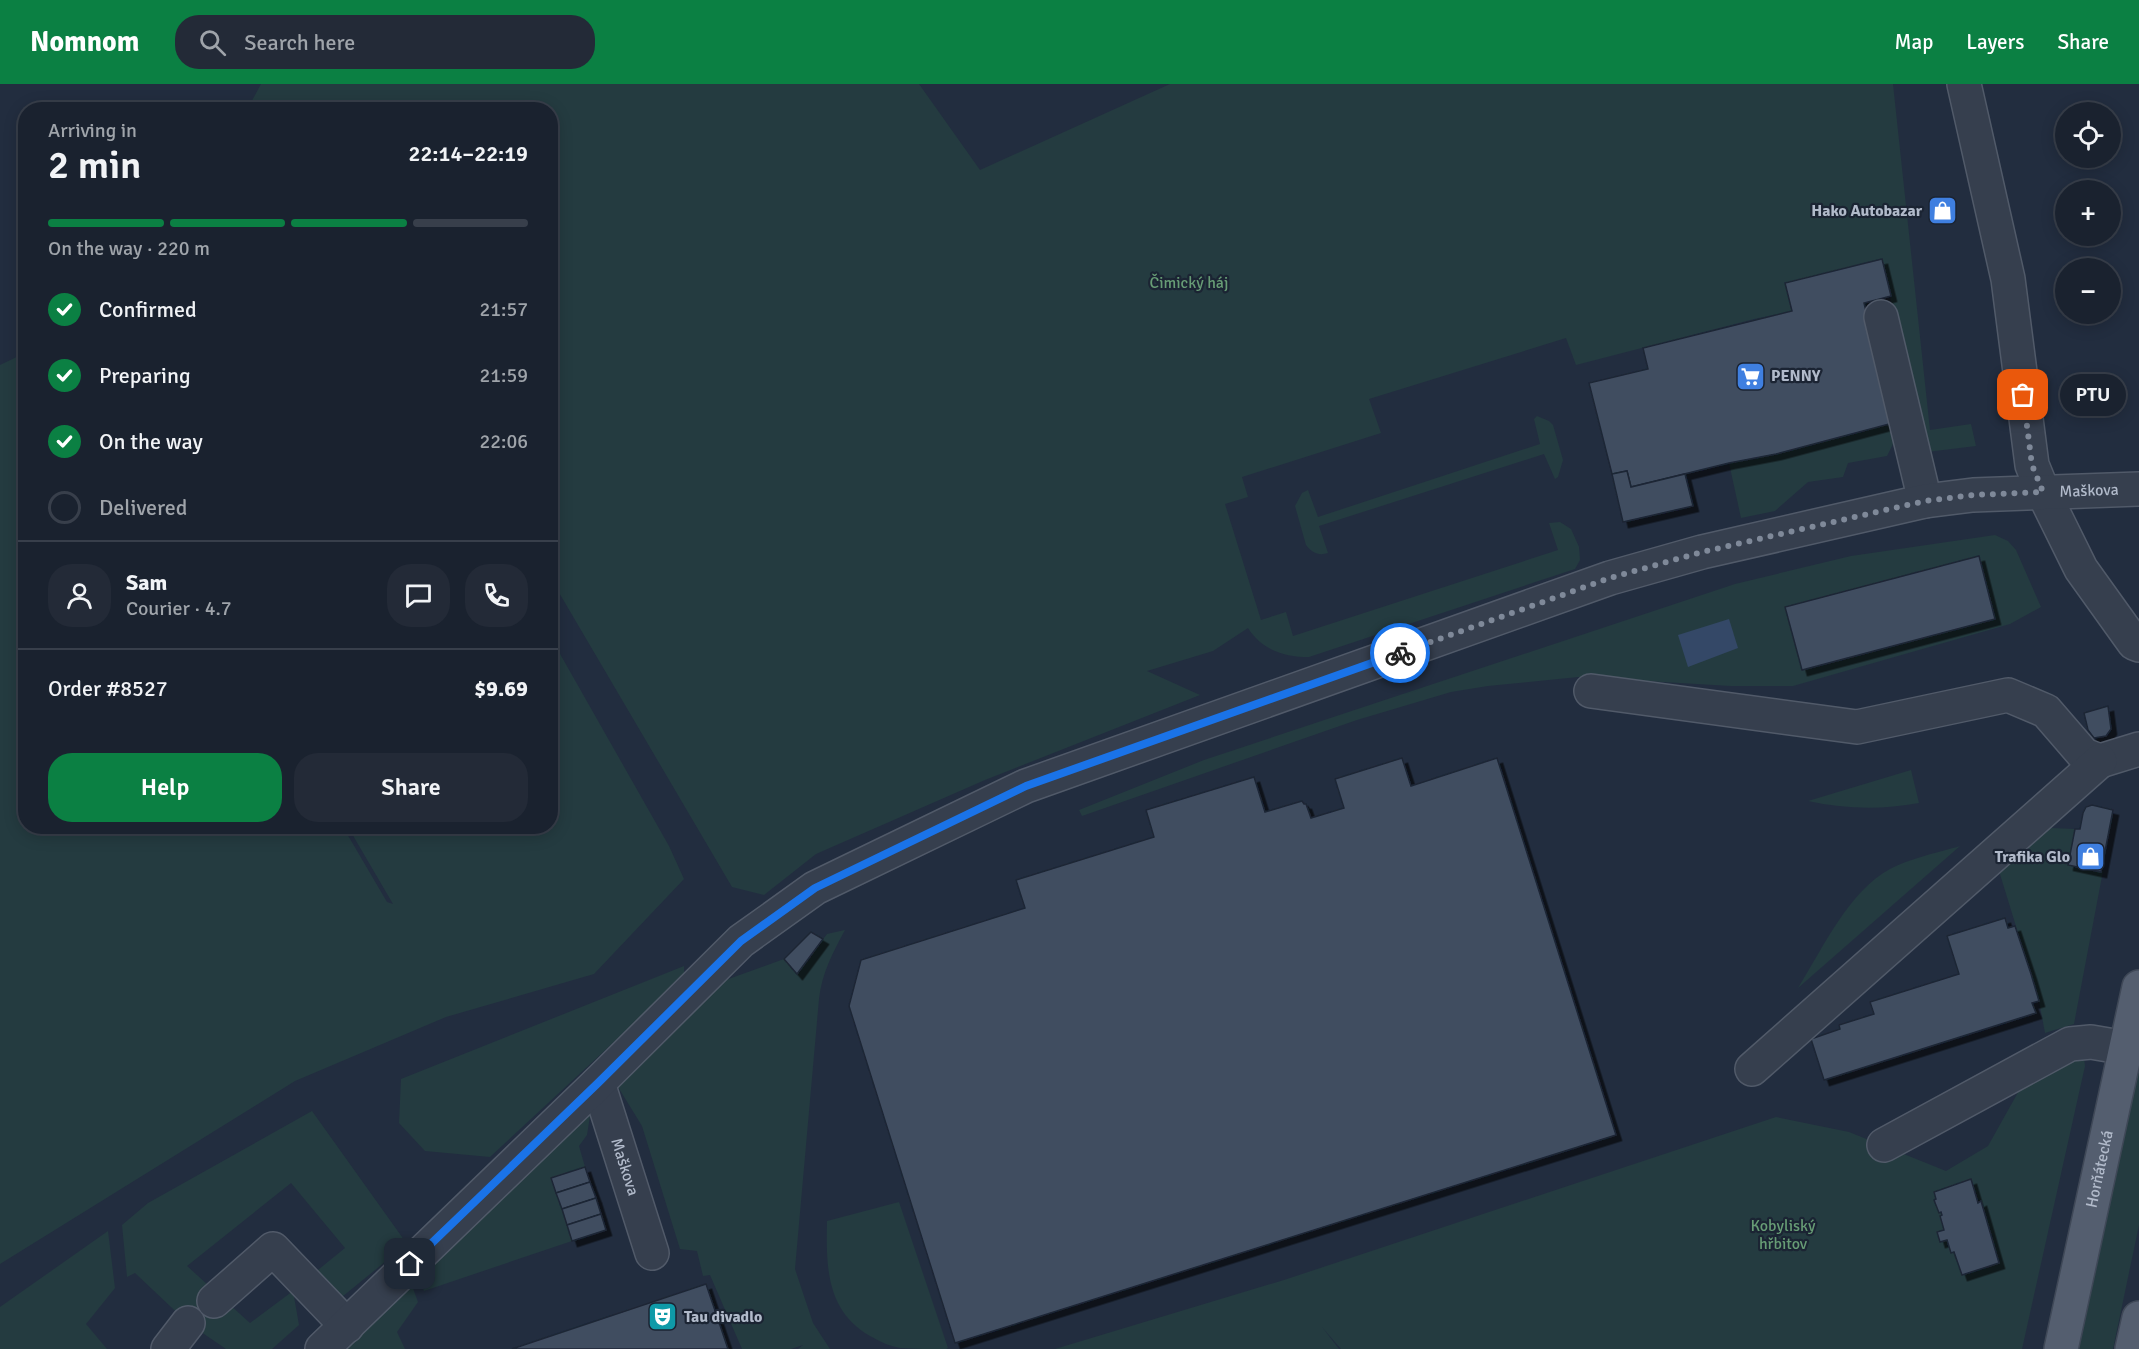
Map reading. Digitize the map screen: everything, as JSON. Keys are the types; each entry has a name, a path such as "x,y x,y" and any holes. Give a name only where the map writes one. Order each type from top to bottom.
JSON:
{"main road":[{"name":"Horňátecká","path":"2061,1349 2139,987"},
{"path":"2132,1349 2139,1318"}],"street":[{"path":"1964,84 2008,279 2032,465 2081,569 2134,643 2139,645"},
{"path":"1881,316 1925,501"},
{"name":"Maškova","path":"322,1349 598,1083 741,941 815,888 1026,786 1610,578 1702,552 1925,501 1973,495 2139,489"},
{"path":"1591,691 1857,727 2008,695 2046,711 2084,755 2100,761"},
{"path":"1752,1069 2100,761 2139,748"},
{"path":"1884,1145 2070,1044 2091,1042 2126,1048"},
{"name":"Maškova","path":"598,1083 652,1253"},
{"path":"214,1300 273,1248 346,1326"},
{"path":"168,1349 188,1323"}],"green space":[{"name":"Čimický háj","path":"261,84 919,84 980,170 1170,84 1893,84 1930,430 1971,424 1976,446 1927,452 1881,259 1786,283 1792,311 1576,365 1566,338 1369,399 1381,433 1242,477 1248,497 1225,504 1261,620 1286,612 1293,636 1558,550 1549,523 1560,522 1571,529 1579,547 1580,560 1575,569 1309,657 1291,656 1274,651 1260,642 1248,628 1213,651 1147,671 1200,695 985,780 816,854 764,895 732,887 558,591 558,102 251,102"},
{"path":"18,356 18,834 347,834 387,902 393,904 352,834 558,834 558,650 669,846 684,879 594,974 446,1017 295,1081 0,1264 0,365"},
{"path":"1537,416 1553,425 1563,460 1558,477 1555,479 1544,454 1319,526 1328,553 1316,553 1306,545 1295,506 1302,493 1308,490 1318,517 1540,444 1534,419"},
{"path":"1893,423 1897,436 1887,456 1848,463 1843,477 1808,482 1775,511 1741,518 1729,463 1776,454"},
{"path":"1995,535 2008,541 2016,550 2041,607 2010,624 1793,686 1731,686 1578,677 1451,692 1357,720 1082,816 1079,810 1204,760 1735,584 1851,556","holes":["1979,557 1995,619 1786,607"]},
{"path":"1911,770 1919,803 1863,808 1808,801"},
{"path":"2051,828 2075,829 2068,865 2103,871 2074,1024 2045,1033 2039,1001 1999,871 2038,835"},
{"path":"1960,846 1798,988 1849,906 1875,879 1906,862"},
{"path":"845,930 832,955 820,989 795,1269 813,1323 830,1349 798,1349 803,1345 791,1349 742,1349 710,1275 703,1276 697,1251 680,1249 642,1126 615,1082 712,985 784,959 797,973 827,934"},
{"path":"684,966 684,977 490,1157 425,1151 399,1123 401,1079"},
{"name":"Kobyliský hřbitov","path":"2084,1058 2085,1066 2022,1349 1341,1349 1322,1327 1339,1349 1055,1349 1284,1280 1776,1117 1849,1132 1946,1171 1988,1146 2021,1087 2060,1059","holes":["1971,1179 1993,1238 1991,1239 1998,1263 1962,1275 1947,1240 1940,1241 1937,1232 1944,1230 1940,1216 1942,1215 1934,1200 1936,1199 1934,1192"]},
{"path":"2139,1068 2139,1225 2113,1349 2079,1349"},
{"path":"591,1110 587,1135 579,1146 585,1167 551,1178 572,1241 424,1291 417,1269"},
{"path":"312,1111 407,1244 337,1301 313,1274 345,1248 291,1183 187,1266 250,1323 293,1291 299,1325 272,1349 226,1349 188,1323 135,1273 127,1277 122,1225 148,1203"},
{"path":"899,1202 948,1348 946,1349 900,1348 870,1336 855,1326 845,1314 832,1286 827,1254 827,1221"},
{"path":"108,1231 115,1288 86,1324 107,1349 0,1349 0,1307"},
{"path":"410,1280 418,1302 397,1332 405,1349 331,1349"}],"water":[{"path":"1729,619 1738,648 1688,667 1678,635"}],"building":[{"name":"PENNY","path":"1882,259 1891,296 1864,303 1893,423 1776,454 1631,487 1627,471 1612,474 1589,383 1648,369 1643,348 1792,311 1785,283"},
{"path":"1627,471 1631,487 1685,474 1693,506 1623,522 1612,474"},
{"path":"1979,556 1995,619 1802,670 1785,607"},
{"path":"2108,706 2111,729 2106,736 2094,738 2088,730 2084,713"},
{"path":"1402,758 1411,786 1497,758 1616,1135 955,1343 849,1006 861,960 1025,908 1016,880 1154,837 1146,810 1254,777 1265,812 1302,801 1306,804 1311,818 1344,808 1335,779"},
{"path":"2092,805 2113,810 2101,872 2068,865 2075,829 2080,829 2086,807"},
{"path":"2005,918 2008,928 2015,926 2031,974 2039,1001 2032,1003 2036,1013 1824,1080 1811,1039 1840,1029 1839,1025 1874,1014 1870,1002 1959,974 1947,936"},
{"path":"811,932 823,939 797,974 784,959"},
{"path":"585,1167 590,1182 556,1193 551,1178"},
{"path":"1971,1179 1978,1203 1981,1201 1999,1263 1962,1275 1947,1240 1940,1242 1937,1232 1944,1230 1941,1212 1939,1213 1934,1200 1936,1199 1934,1192"},
{"path":"590,1182 596,1198 562,1209 556,1193"},
{"path":"596,1198 601,1214 567,1225 562,1209"},
{"path":"601,1214 606,1230 572,1241 567,1225"},
{"name":"Tau divadlo","path":"706,1284 728,1349 512,1349"}],"way so far":[{"path":"1400,653 1610,578 1702,552 1925,501 1973,495 2043,492 2032,465 2023,395"}],"place":[{"name":"Hako Autobazar","path":"1943,211"},
{"name":"PENNY","path":"1750,376"},
{"name":"PTU","path":"2023,395"},
{"name":"Trafika Glo","path":"2091,857"},
{"name":"Tau divadlo","path":"663,1317"}],"route":[{"path":"410,1264 741,941 815,888 1026,786 1400,653"}]}
